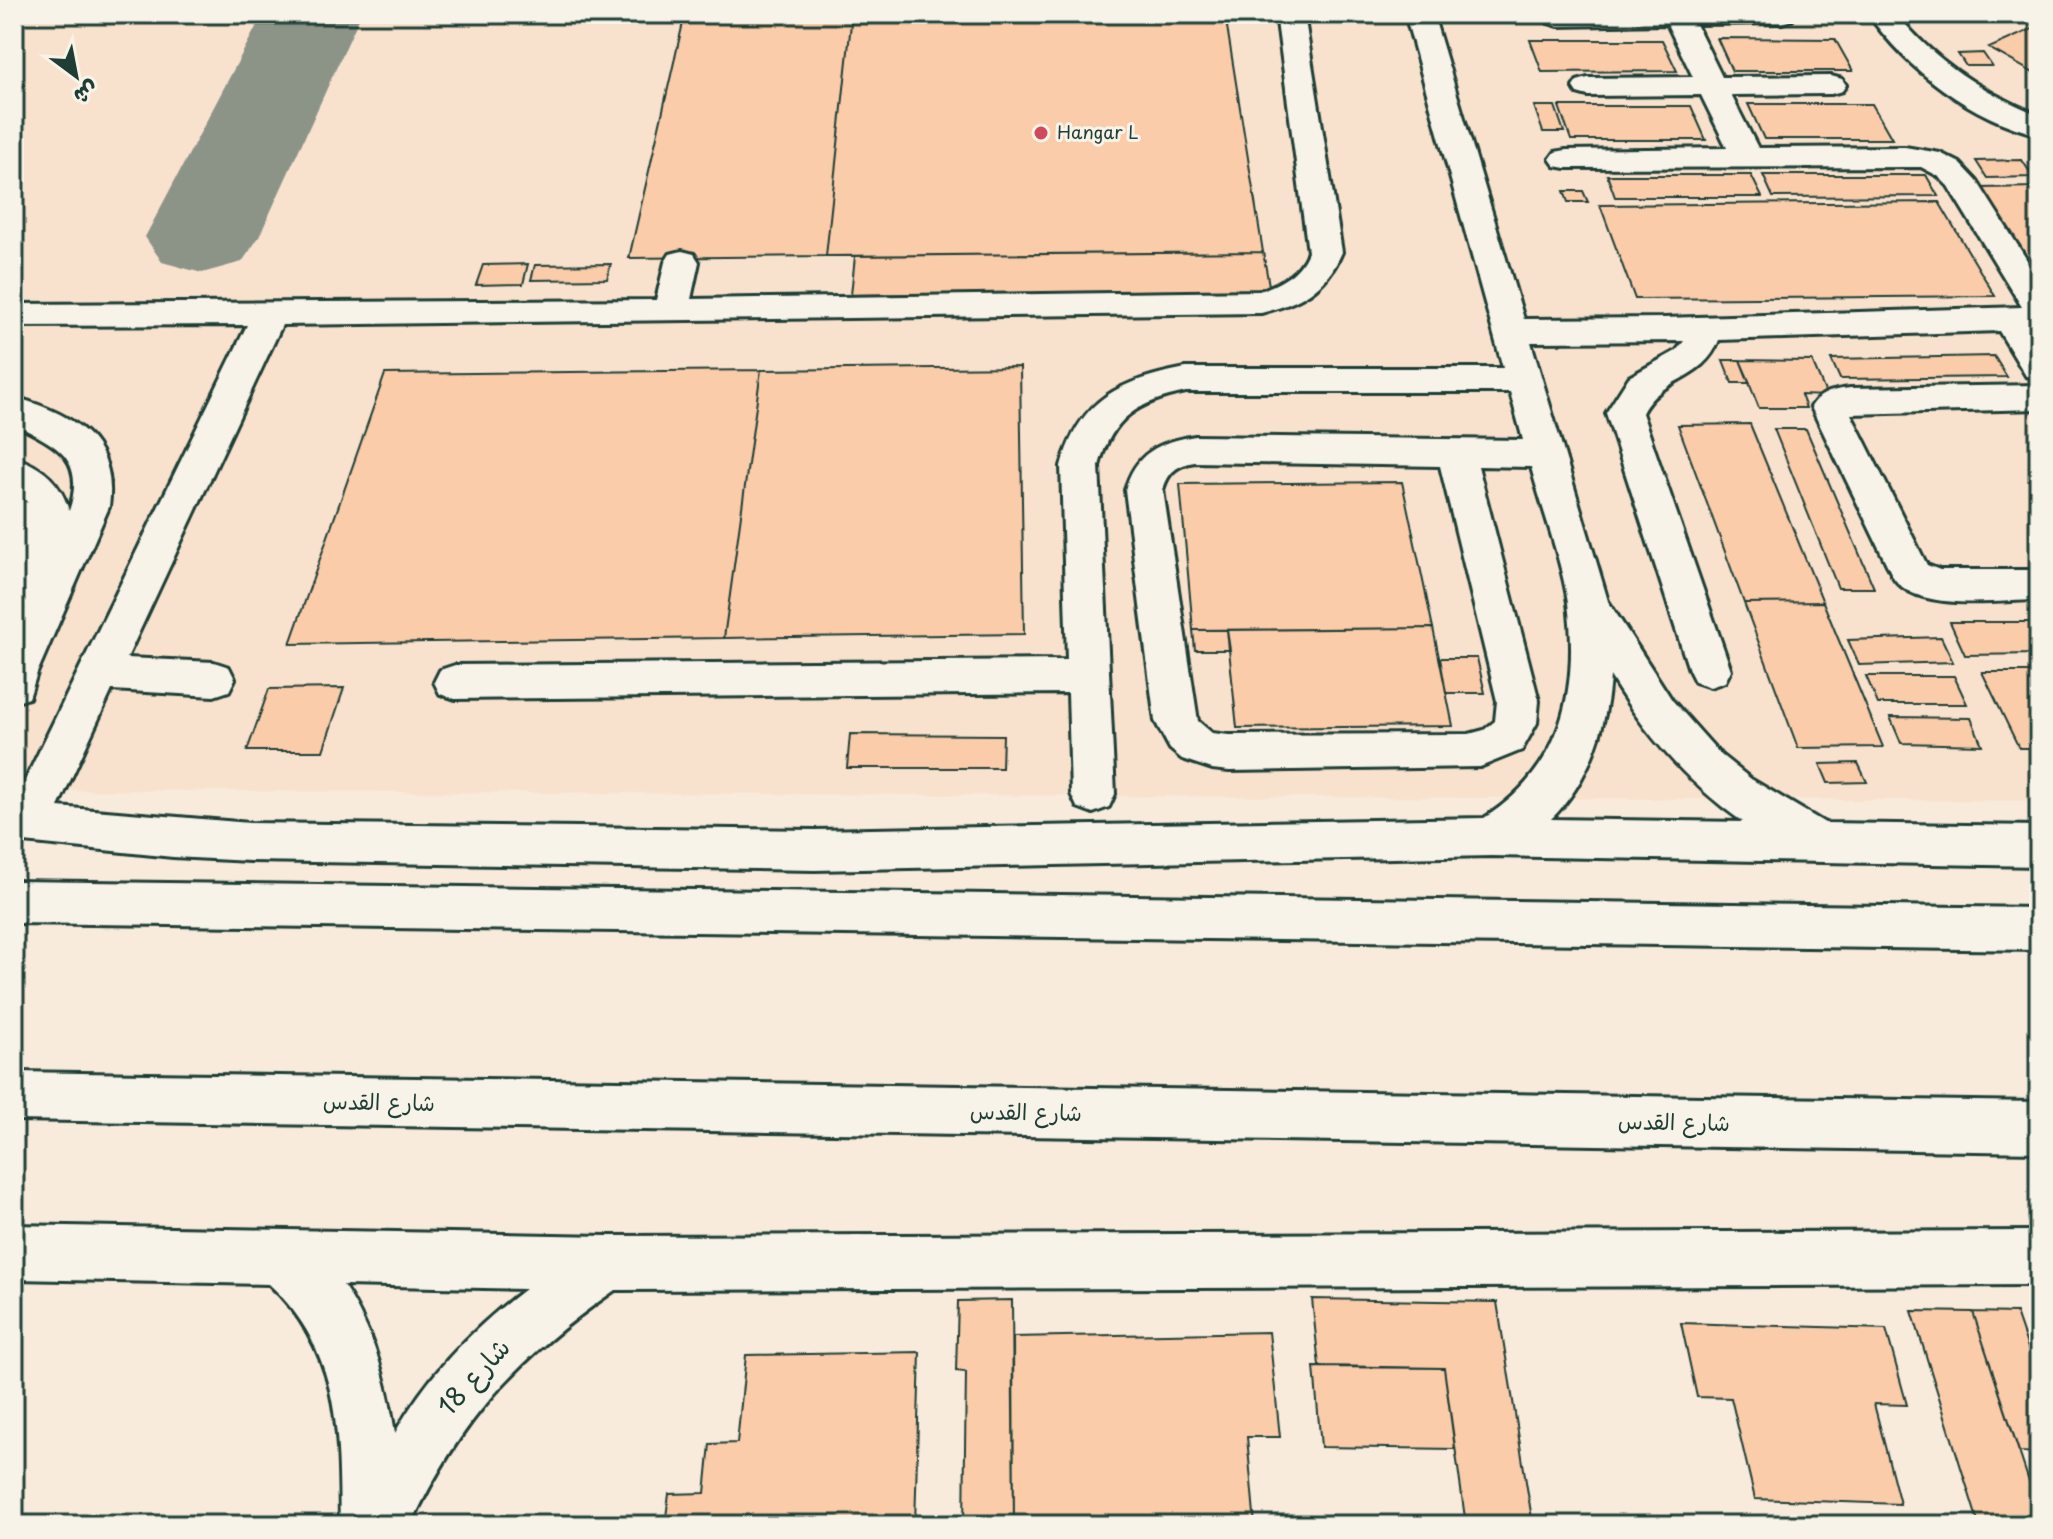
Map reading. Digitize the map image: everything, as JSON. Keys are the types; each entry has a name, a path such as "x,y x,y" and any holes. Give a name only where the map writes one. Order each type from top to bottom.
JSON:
{"street":[{"path":"14,315 671,311 1233,305 1261,302 1286,295 1306,283 1319,268 1325,252 1290,14"},
{"path":"1419,14 1588,601 1592,643 1589,685 1571,754 1542,799 1519,820 1491,837"},
{"path":"1558,17 1782,14"},
{"path":"1882,14 1900,39 1934,69 1980,98 2038,125"},
{"path":"1677,15 1747,158"},
{"path":"1588,87 1831,85"},
{"path":"1566,159 1905,156 1940,163 1961,181 2029,314 2039,367"},
{"path":"671,311 682,262"},
{"path":"270,314 102,673 18,816 173,838 250,842 815,850 1491,837 2039,846"},
{"path":"1510,331 1704,329 2029,314"},
{"path":"1704,329 1698,351 1684,364 1644,384 1624,413 1710,670"},
{"path":"1093,794 1080,466 1084,444 1094,424 1111,408 1133,395 1186,380 1524,380"},
{"path":"2039,397 1850,401 1837,402 1829,407 1912,575 1925,584 2039,585"},
{"path":"14,686 16,673 90,507 95,483 91,463 80,445 63,432 23,419"},
{"path":"1456,454 1518,701 1519,719 1510,736 1493,747 1469,752 1211,753 1194,746 1182,735 1177,721 1144,490 1147,474 1157,461 1174,452 1195,449 1546,454"},
{"path":"14,471 30,478 42,489 49,504 51,521 22,581"},
{"path":"14,512 22,527 22,581"},
{"path":"1588,601 1634,679 1686,751 1748,804 1817,840"},
{"path":"102,673 214,679"},
{"path":"455,682 1089,676"},
{"path":"14,902 2039,929"},
{"name":"شارع القدس","path":"14,1096 2039,1127"},
{"path":"14,1252 607,1263 2039,1258"},
{"path":"279,1256 321,1301 341,1334 360,1385 368,1442 370,1525"},
{"name":"شارع 18","path":"380,1525 402,1477 435,1421 487,1358 545,1305 607,1263"}],"shaded area":[{"path":"14,14 2039,14 2039,801 14,790"}],"building":[{"path":"685,14 852,14 826,256 629,258"},
{"name":"Hangar L","path":"852,14 1225,14 1263,252 826,256"},
{"path":"2039,26 2039,76 1989,48"},
{"path":"1717,38 1835,39 1853,71 1732,71"},
{"path":"1530,40 1662,40 1677,71 1542,72"},
{"path":"1983,53 1992,66 1966,66 1958,54"},
{"path":"1748,104 1872,104 1892,139 1764,139"},
{"path":"1534,106 1555,106 1564,132 1543,132"},
{"path":"1559,106 1691,106 1706,140 1571,140"},
{"path":"2022,160 2033,177 1987,178 1976,161"},
{"path":"1607,175 1751,175 1762,197 1615,197"},
{"path":"1763,175 1926,175 1938,196 1773,197"},
{"path":"2039,187 2039,276 2036,277 1980,188"},
{"path":"1564,191 1583,191 1588,202 1568,202"},
{"path":"1939,202 1995,296 1635,299 1600,205"},
{"path":"1263,252 1270,291 851,295 855,256"},
{"path":"528,264 523,284 476,285 483,265"},
{"path":"611,264 607,279 531,280 535,265"},
{"path":"1994,356 2007,377 1840,379 1831,359"},
{"path":"1723,360 1740,360 1750,383 1732,383"},
{"path":"1740,360 1812,361 1827,396 1801,395 1806,408 1759,408"},
{"path":"1020,367 1024,634 724,638 761,370"},
{"path":"761,370 724,638 290,644 385,374"},
{"path":"1750,424 1823,602 1744,603 1678,425"},
{"path":"1774,429 1806,429 1874,588 1838,588"},
{"path":"1402,482 1433,628 1193,630 1180,484"},
{"path":"1823,602 1883,747 1798,748 1744,603"},
{"path":"1950,622 2039,622 2039,654 1965,655"},
{"path":"1433,628 1453,726 1237,728 1227,630"},
{"path":"1193,630 1227,630 1230,650 1195,650"},
{"path":"1941,637 1953,662 1859,665 1848,640"},
{"path":"1440,658 1477,658 1485,693 1446,693"},
{"path":"1982,672 2039,672 2039,748 2019,748"},
{"path":"1866,676 1954,676 1967,704 1878,704"},
{"path":"344,688 323,751 247,751 269,689"},
{"path":"1890,717 1971,718 1982,745 1901,743"},
{"path":"850,734 1003,735 1002,768 847,768"},
{"path":"1858,763 1867,782 1828,783 1820,764"},
{"path":"1312,1299 1497,1302 1533,1525 1466,1525 1444,1368 1319,1366"},
{"path":"1012,1300 1014,1525 964,1525 966,1372 956,1371 958,1301"},
{"path":"1912,1311 1973,1312 2039,1512 2039,1525 1979,1525"},
{"path":"1973,1312 2016,1313 2039,1380 2039,1453 2019,1452"},
{"path":"1681,1323 1886,1329 1907,1405 1874,1404 1900,1504 1755,1499 1731,1398 1697,1397"},
{"path":"1269,1332 1280,1437 1247,1437 1255,1525 1014,1525 1013,1337"},
{"path":"920,1352 915,1525 665,1525 669,1494 705,1493 710,1444 737,1443 746,1355"},
{"path":"1314,1367 1444,1368 1455,1449 1321,1447"}],"taxiway":[{"path":"202,237 312,14"}],"place":[{"name":"Hangar L","path":"1041,133"}]}
